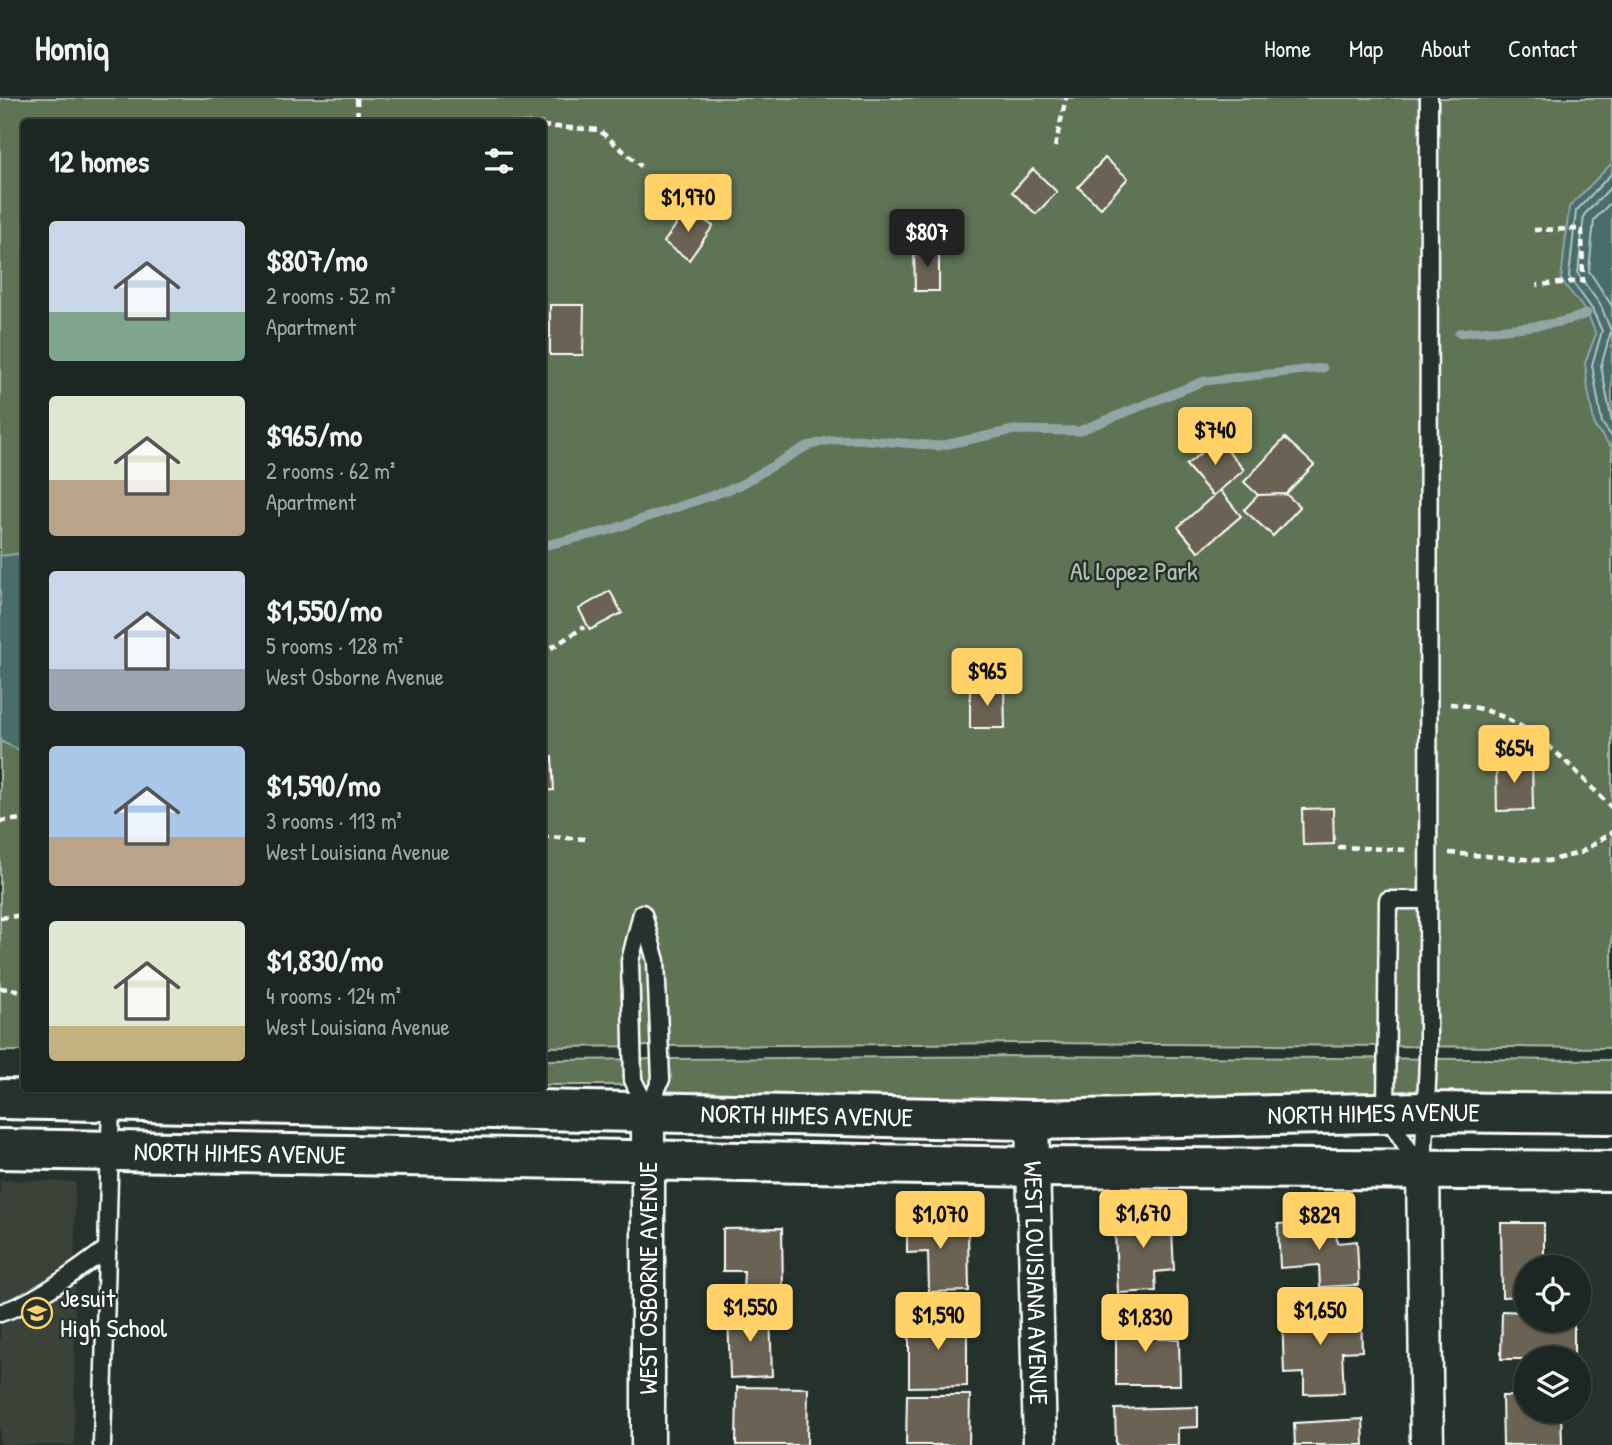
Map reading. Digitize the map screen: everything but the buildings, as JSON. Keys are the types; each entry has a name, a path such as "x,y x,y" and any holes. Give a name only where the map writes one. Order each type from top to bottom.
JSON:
{"street":[{"name":"NORTH HIMES AVENUE","path":"0,1099 1032,1120 1427,1112 1612,1114"},
{"name":"WEST OSBORNE AVENUE","path":"648,1111 648,1445"},
{"name":"WEST LOUISIANA AVENUE","path":"1032,1120 1040,1445"},
{"name":"NORTH HIMES AVENUE","path":"0,1149 1035,1167 1612,1171"},
{"path":"1423,1171 1427,1445"}],"lane":[{"path":"1423,1171 1427,1112 1429,98"},
{"path":"1423,1171 1386,1114 1388,901 1427,900"},
{"path":"642,913 656,961 660,1079 648,1111 634,1080 630,961 642,913"},
{"path":"102,1445 111,1100"},
{"path":"0,1312 32,1300 108,1248"}],"path":[{"path":"357,98 358,119"},
{"path":"1055,147 1066,98"},
{"path":"546,127 599,130 641,166"},
{"path":"1534,230 1582,229 1583,281 1537,285"},
{"path":"551,648 584,627"},
{"path":"1427,703 1477,706 1517,724 1567,760 1612,808"},
{"path":"0,821 21,819"},
{"path":"1440,852 1548,861 1580,853 1612,832"},
{"path":"546,837 587,839"},
{"path":"1338,846 1381,848"},
{"path":"0,918 21,915"},
{"path":"0,988 21,991"}],"shaded area":[{"name":"Jesuit High School","path":"0,1180 75,1182 74,1445 0,1445"}],"green space":[{"name":"Al Lopez Park","path":"0,98 1612,98 1612,1048 1040,1043 546,1047 546,119 21,119 21,1051 0,1051"},
{"path":"1040,1056 1612,1060 1612,1100 1032,1105 628,1096 627,1085 546,1085 546,1060"}],"water":[{"path":"1612,163 1612,448 1595,427 1588,390 1585,363 1596,334 1587,313 1561,280 1569,207"},
{"path":"21,553 21,751 0,741 0,556"}],"waterway":[{"path":"1459,333 1543,325 1587,313"},
{"path":"546,545 607,531 719,493 740,485 807,446 831,440 856,439 939,446 1014,430 1079,431 1204,381 1323,368"}],"place":[{"name":"Jesuit High School","path":"37,1313"}]}
